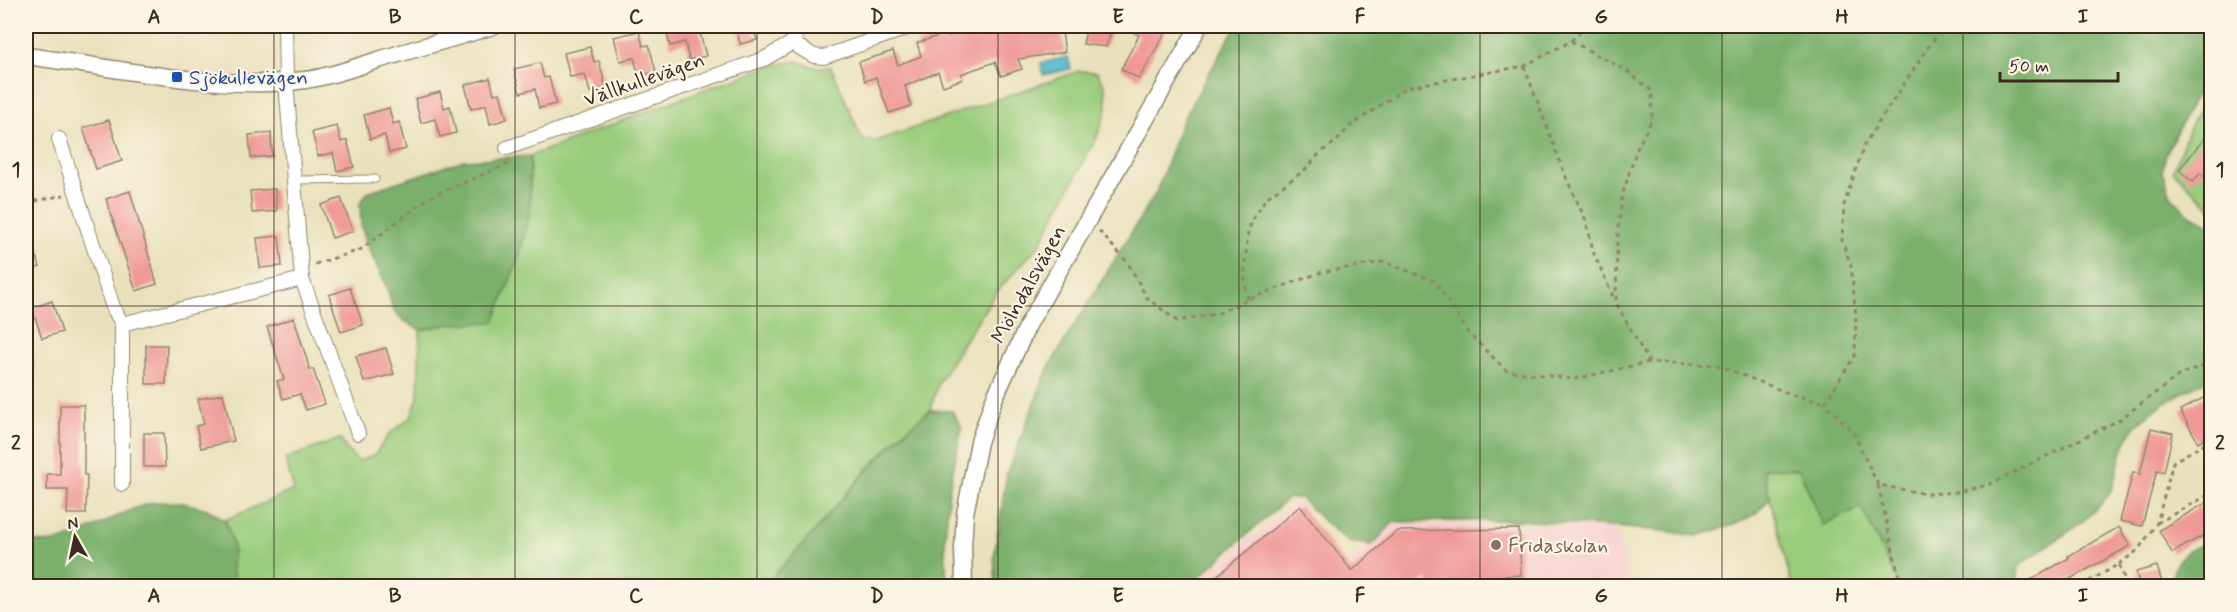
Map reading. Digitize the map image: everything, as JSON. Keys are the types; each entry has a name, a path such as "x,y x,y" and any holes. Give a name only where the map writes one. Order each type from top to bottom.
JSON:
{"street":[{"path":"285,26 286,82 302,273 358,433"},
{"path":"26,56 177,77 256,84 309,80 493,26"},
{"path":"792,26 795,39 792,43 814,56 824,57 913,26"},
{"name":"Mölndalsvägen","path":"964,586 963,547 967,503 979,442 994,399 1029,323 1198,26"},
{"name":"Vällkullevägen","path":"507,148 764,59 792,43"},
{"path":"59,139 113,307 122,324 122,484"},
{"path":"122,324 302,273"}],"lane":[{"path":"295,180 375,179"}],"path":[{"path":"1248,298 1245,265 1248,231 1254,217 1266,198 1306,169 1349,127 1407,87 1524,66 1571,41 1586,26"},
{"path":"1826,403 1855,355 1856,317 1851,266 1842,241 1844,206 1865,143 1931,43 1948,26"},
{"path":"1571,41 1627,71 1652,91 1652,119 1636,151 1623,196 1617,244 1616,303"},
{"path":"1524,66 1565,175 1586,221 1594,254 1616,303 1649,362"},
{"path":"302,273 360,250 430,197 525,156 525,142"},
{"path":"26,203 75,192"},
{"path":"1093,238 1098,230 1128,263 1147,298 1177,321 1219,313 1248,298 1322,272 1384,262 1435,281 1468,333 1507,371 1575,379 1649,362 1717,365 1793,395 1826,403 1853,432 1878,485 1901,586"},
{"path":"1878,485 1927,494 1957,492 1988,485 2119,420 2181,374 2211,363"},
{"path":"2081,586 2119,564 2138,549 2157,523 2173,462 2211,439"},
{"path":"2157,523 2211,493"},
{"path":"2119,564 2127,586"}],"shaded area":[{"name":"Fridaskolan","path":"1297,500 1347,564 1396,524 1615,526 1629,578 1601,586 1191,586"}],"green space":[{"path":"1236,26 2211,26 2211,65 2166,154 2162,172 2171,196 2187,213 2211,226 2211,378 2167,402 2137,425 2125,441 2113,485 2103,502 2081,522 2018,567 2016,583 2003,586 1902,586 1861,507 1823,525 1799,469 1763,468 1770,498 1757,513 1736,524 1696,536 1665,531 1520,520 1394,522 1372,545 1349,542 1320,518 1301,498 1288,498 1189,586 996,586 994,557 1007,473 1048,368 1157,191 1182,121"},
{"path":"798,61 813,67 831,67 862,139 876,141 1079,71 1097,72 1105,87 1107,109 1097,137 1039,245 995,294 939,382 930,410 903,432 863,474 786,565 763,586 236,586 232,569 233,545 225,520 294,490 285,459 340,439 358,461 374,456 389,434 411,417 418,397 420,330 449,324 494,321 519,257 530,210 530,156 713,86 778,64"},
{"path":"2211,93 2211,208 2173,171 2191,123"},
{"path":"530,156 530,210 519,257 494,322 449,324 420,330 403,320 393,309 387,288 367,245 361,225 360,203 368,192 464,160"},
{"path":"26,336 31,353 33,377 26,402"},
{"path":"930,410 952,411 962,428 949,489 945,541 947,586 763,586 885,452"},
{"path":"1762,468 1798,469 1861,506 1898,583 1902,586 1792,586"},
{"path":"155,502 179,502 207,509 225,520 233,545 232,569 236,586 26,586 26,538 39,542 55,542 138,507"},
{"path":"2211,542 2211,586 2172,586 2172,577 2177,562 2187,552"}],"water":[{"path":"1068,57 1071,69 1043,75 1041,63"}],"building":[{"path":"665,26 692,26 693,31 699,29 706,56 689,60 685,42 670,46"},
{"path":"736,26 753,26 757,40 740,44"},
{"path":"983,26 1061,26 1065,52 1018,59 1022,69 1001,76 995,62 961,74 963,79 943,86 938,72 905,86 911,106 889,113 876,77 865,81 859,62 893,51 898,65 921,56 917,43 947,33 948,36"},
{"path":"1087,26 1113,26 1106,47 1083,44"},
{"path":"1120,26 1169,26 1139,79 1121,69 1139,35"},
{"path":"639,31 643,46 649,45 656,72 639,76 634,58 620,61 614,37"},
{"path":"590,47 594,62 599,61 606,88 590,92 585,74 570,77 564,53"},
{"path":"540,63 544,78 549,77 556,104 539,108 535,89 520,93 514,69"},
{"path":"490,78 494,94 500,93 507,119 490,124 486,105 471,109 465,85"},
{"path":"440,92 444,108 450,106 456,133 440,137 435,119 421,123 415,99"},
{"path":"389,108 393,124 399,122 406,149 389,153 385,135 370,139 364,115"},
{"path":"109,120 122,161 96,169 83,128"},
{"path":"337,126 341,142 347,140 354,167 337,171 333,153 318,156 312,132"},
{"path":"2211,130 2211,182 2200,173 2193,182 2179,170"},
{"path":"271,133 272,156 251,158 249,135"},
{"path":"275,189 277,211 252,213 250,191"},
{"path":"130,191 157,284 136,291 106,199"},
{"path":"341,198 353,231 332,238 321,205"},
{"path":"26,232 28,232 40,267 26,272"},
{"path":"279,236 282,266 260,268 257,238"},
{"path":"350,288 363,325 341,332 329,295"},
{"path":"52,301 62,332 42,338 32,308"},
{"path":"294,318 310,370 313,369 325,404 306,410 300,394 283,399 277,381 284,379 267,327"},
{"path":"146,345 167,345 166,384 146,384"},
{"path":"386,348 394,374 364,382 356,356"},
{"path":"223,394 234,441 201,448 196,426 204,424 198,399"},
{"path":"2211,394 2211,435 2198,442 2180,410"},
{"path":"60,405 84,405 86,514 67,514 68,490 47,490 47,474 60,474"},
{"path":"2151,428 2173,433 2164,472 2157,470 2142,526 2120,521 2133,472 2140,474"},
{"path":"144,433 164,433 165,467 144,467"},
{"path":"2211,500 2211,531 2172,553 2159,530"},
{"name":"Fridaskolan","path":"1300,506 1352,571 1397,531 1519,529 1521,575 1471,578 1471,586 1429,586 1427,578 1415,586 1205,586"},
{"path":"2119,527 2130,546 2057,586 2020,586 2069,558 2068,556"},
{"path":"2157,566 2163,586 2140,586 2136,572"}],"place":[{"name":"Sjökullevägen","path":"177,77"},
{"name":"Fridaskolan","path":"1496,545"}]}
